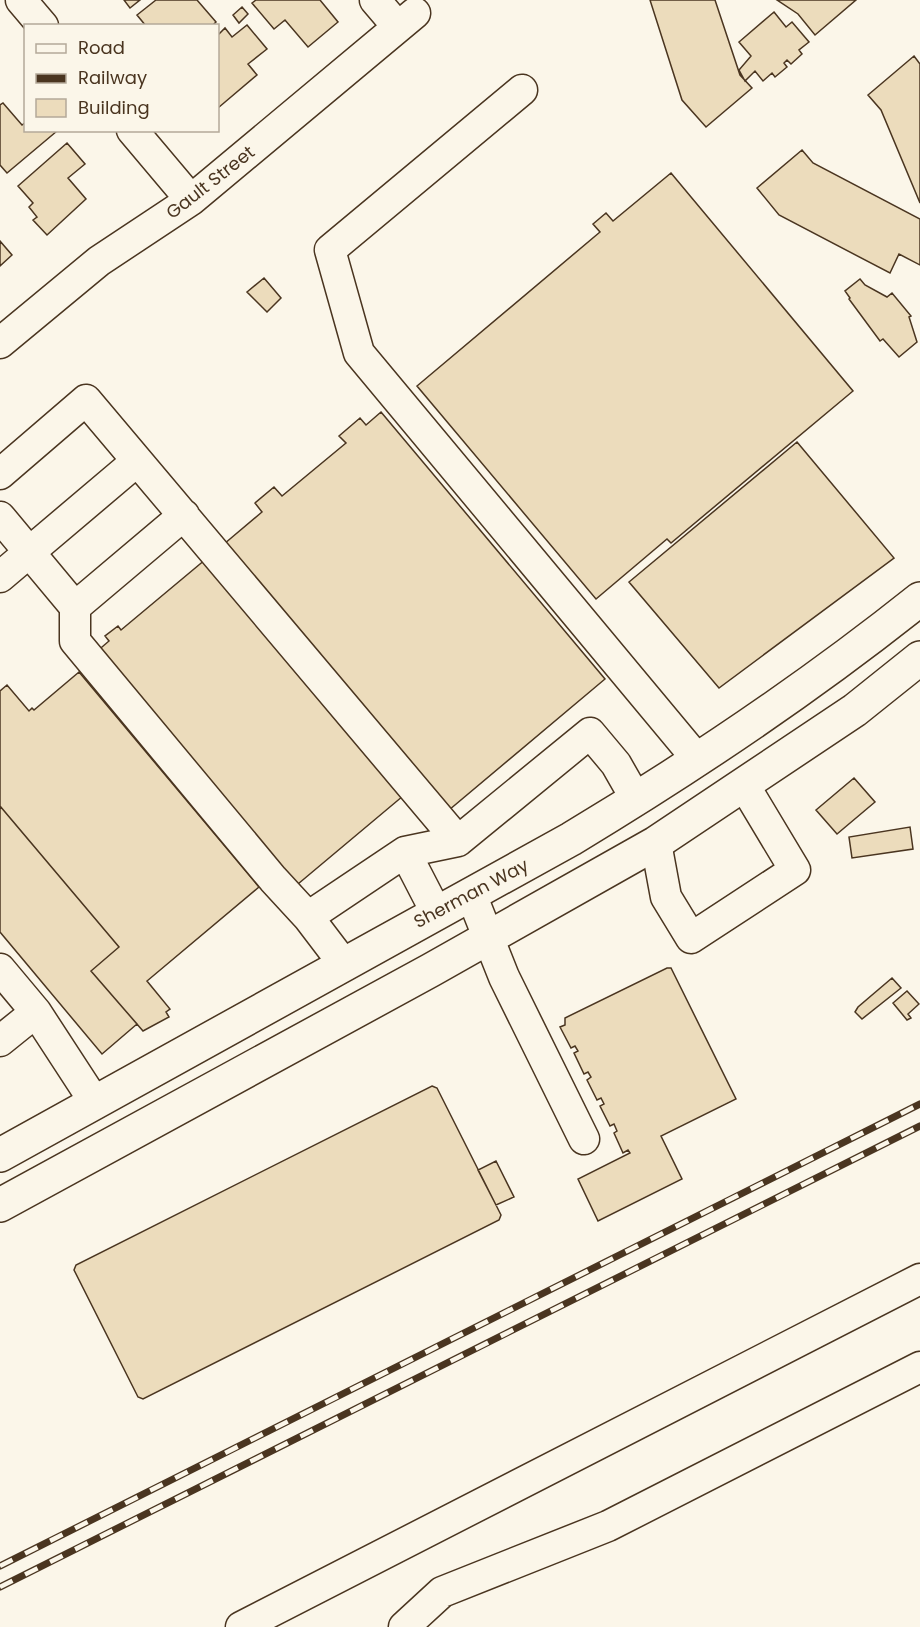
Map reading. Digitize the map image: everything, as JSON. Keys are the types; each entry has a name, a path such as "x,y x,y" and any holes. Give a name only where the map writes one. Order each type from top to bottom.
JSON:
{"main road":[{"name":"Sherman Way","path":"0,1155 636,800 710,752 861,646 920,599"},
{"path":"861,646 884,687"},
{"path":"0,1205 490,937 656,843 855,710 920,658"},
{"path":"710,752 744,785"},
{"path":"636,800 656,843"},
{"path":"94,1101 115,1143"}],"street":[{"path":"21,0 41,24"},
{"name":"Gault Street","path":"0,344 99,261 191,200 406,20 375,0"},
{"path":"522,90 330,249 359,353 710,752"},
{"path":"134,132 191,200"},
{"path":"0,474 86,400 458,841"},
{"path":"0,577 137,461"},
{"path":"75,608 184,515"},
{"path":"0,517 75,608 75,641 273,879 308,916 343,963"},
{"path":"308,916 405,852 458,841 590,733 616,764 636,800"},
{"path":"656,843 666,897 691,938 795,870 744,785"},
{"path":"405,852 436,912"},
{"path":"471,894 504,977 584,1139"},
{"path":"0,969 36,1012 94,1101"},
{"path":"0,1041 36,1012"},
{"path":"241,1627 920,1279"},
{"path":"404,1627 442,1592 608,1526 920,1366"}],"building":[{"path":"124,0 140,0 130,8"},
{"path":"156,0 197,0 216,22 214,24 144,24 137,15"},
{"path":"256,0 320,0 338,22 308,47 285,20 274,29 252,3"},
{"path":"650,0 715,0 740,75 752,88 706,127 682,100"},
{"path":"777,0 856,0 815,35 798,14"},
{"path":"242,7 248,14 239,23 233,15"},
{"path":"774,12 786,27 792,22 809,42 799,50 802,54 791,64 787,60 784,63 787,67 775,77 772,73 763,81 755,71 745,81 739,70 751,56 739,42"},
{"path":"247,25 267,49 248,64 257,75 219,107 219,34 225,28 232,37"},
{"path":"914,56 920,64 920,203 881,110 868,95"},
{"path":"3,103 22,125 24,124 24,132 56,132 7,173 0,165 0,105"},
{"path":"67,143 85,164 68,178 86,199 47,235 33,220 37,217 29,207 33,203 18,186"},
{"path":"802,150 813,163 920,219 920,265 899,254 890,273 779,215 757,188"},
{"path":"671,173 853,391 671,543 667,539 596,599 417,386 600,232 593,224 606,213 613,221"},
{"path":"0,241 12,255 0,266"},
{"path":"264,278 281,298 267,312 247,292"},
{"path":"860,279 865,285 887,297 892,293 911,316 909,317 917,342 899,357 883,339 880,341 845,291"},
{"path":"381,412 605,679 449,810 224,544 262,512 255,503 274,487 282,496 346,443 339,436 360,418 366,425"},
{"path":"797,442 894,558 719,688 629,582"},
{"path":"206,559 403,796 292,889 95,653 109,641 105,636 118,626 121,630"},
{"path":"79,672 259,887 147,981 170,1009 166,1012 169,1017 143,1031 91,971 119,947 0,806 0,691 7,685 29,711 32,708 34,710"},
{"path":"854,778 875,802 837,834 816,810"},
{"path":"0,806 119,947 91,971 137,1024 102,1054 0,932"},
{"path":"910,827 913,849 852,858 849,837"},
{"path":"671,968 736,1099 661,1136 682,1179 598,1221 578,1179 630,1153 628,1150 623,1153 614,1133 617,1131 614,1124 610,1126 600,1106 604,1104 601,1098 597,1100 587,1080 591,1077 588,1072 584,1074 574,1053 578,1051 575,1046 571,1048 560,1027 565,1025 565,1018"},
{"path":"892,978 901,988 862,1019 855,1012 858,1007"},
{"path":"907,991 919,1004 908,1014 911,1018 907,1020 893,1003"},
{"path":"432,1086 437,1088 501,1215 499,1220 143,1399 138,1397 74,1270 76,1265"},
{"path":"496,1161 514,1197 496,1205 478,1170"}],"railway":[{"path":"0,1566 920,1104"},
{"path":"0,1587 920,1126"}]}
